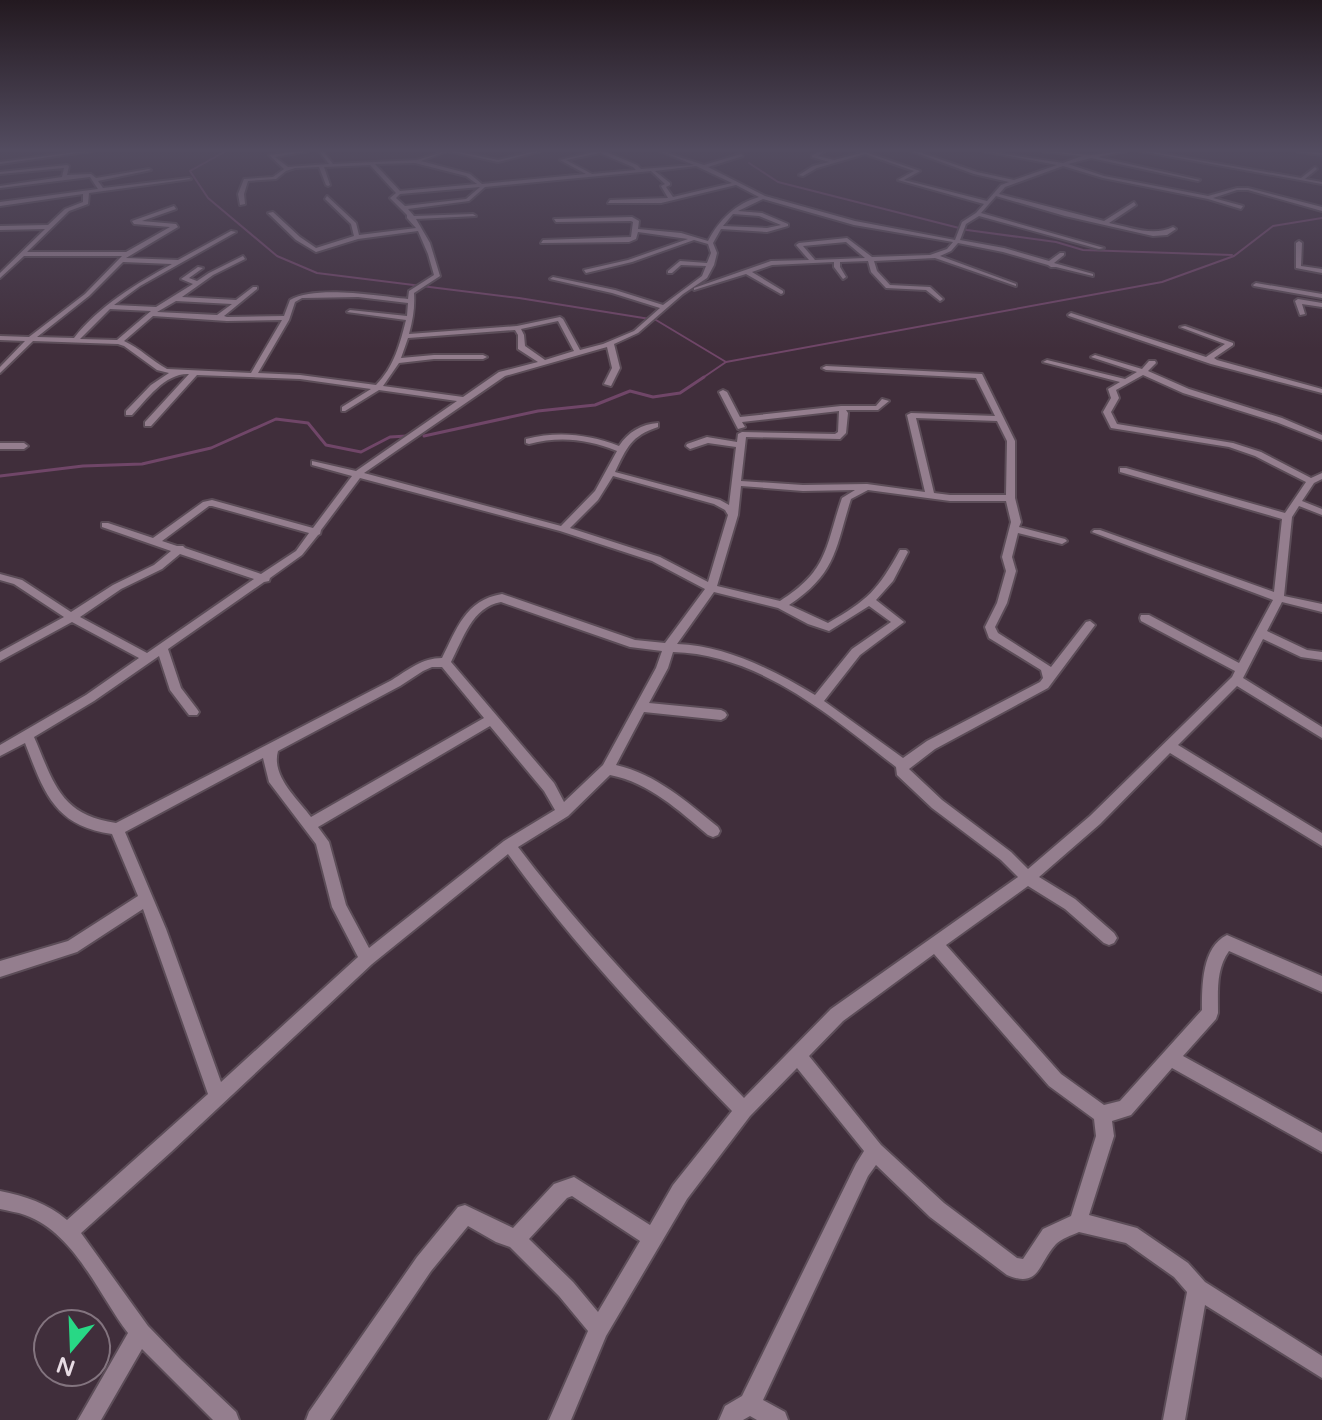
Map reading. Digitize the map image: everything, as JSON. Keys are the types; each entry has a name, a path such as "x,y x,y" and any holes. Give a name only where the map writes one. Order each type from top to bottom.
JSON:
{"street":[{"path":"0,276 60,217"},
{"path":"0,371 30,340 87,295 124,257 176,226 134,222 148,217"},
{"path":"276,217 312,250 357,237 417,230"},
{"path":"347,217 354,224 357,237"},
{"path":"345,409 378,386 390,373 411,319 411,292 437,276 428,243 410,218 433,217"},
{"path":"710,243 728,217"},
{"path":"720,227 767,230 786,225 768,217"},
{"path":"834,217 958,240 1049,267 1091,275"},
{"path":"681,293 771,263 936,256 949,250 958,240 960,229 974,217"},
{"path":"990,217 1101,248"},
{"path":"1080,217 1157,235 1173,229"},
{"path":"1106,222 1113,217"},
{"path":"543,242 634,238 636,221 632,219 556,220"},
{"path":"0,228 51,227"},
{"path":"635,230 710,243"},
{"path":"77,338 108,307 138,285 233,232"},
{"path":"586,271 630,261 693,239"},
{"path":"813,261 799,245 845,239 870,259 874,272 888,287 928,288 940,299"},
{"path":"0,751 90,698 146,657 265,579 299,553 358,474 502,374 610,343 636,332 663,307 705,277 714,253 710,243"},
{"path":"1299,243 1298,267 1322,271"},
{"path":"24,254 180,262"},
{"path":"1049,267 1062,254"},
{"path":"936,256 1014,285"},
{"path":"119,342 153,312 243,258"},
{"path":"837,261 843,277"},
{"path":"670,272 680,263 711,265"},
{"path":"198,283 184,279 200,268"},
{"path":"746,271 781,292"},
{"path":"553,279 613,291 663,307"},
{"path":"1256,285 1322,296"},
{"path":"219,317 255,288"},
{"path":"1290,291 1298,301 1302,314"},
{"path":"254,373 286,320 292,301 301,296 358,295 413,302"},
{"path":"175,299 237,302"},
{"path":"1298,301 1322,305"},
{"path":"108,307 227,319 270,316 286,320"},
{"path":"350,312 411,319"},
{"path":"1071,315 1214,362 1322,390"},
{"path":"404,336 468,329 517,328 560,319 578,352"},
{"path":"1183,327 1231,344 1209,358 1214,362"},
{"path":"517,328 521,335 521,347 542,361"},
{"path":"0,338 77,338 119,342 132,345 156,367 174,373 254,373 378,386 465,400"},
{"path":"608,384 616,368 610,343"},
{"path":"394,361 483,357"},
{"path":"1095,357 1143,372 1186,391 1279,420 1322,438"},
{"path":"1047,362 1126,381"},
{"path":"560,1420 599,1329 680,1192 744,1110 837,1015 1028,878 1095,820 1239,674 1279,598 1287,517 1317,479 1230,445 1114,426 1107,412 1115,398 1111,390 1143,372 1152,363"},
{"path":"826,368 979,376 1011,441 1010,498 1015,529 1007,557 1011,571 1002,603 990,627 993,635 1046,668 1048,676"},
{"path":"148,424 195,372"},
{"path":"129,413 154,387 174,373"},
{"path":"70,1230 367,959 509,845 563,812 608,769 662,668 670,645 711,588 733,515 742,439 739,420 723,392"},
{"path":"739,420 841,408 878,408 885,401"},
{"path":"690,446 707,440 837,437 842,433 844,413 841,408"},
{"path":"930,495 911,415 1000,419"},
{"path":"563,529 595,498 611,473 620,449 632,435 655,425"},
{"path":"529,441 542,437 576,437 620,449"},
{"path":"0,446 24,446"},
{"path":"315,463 563,529 656,559 711,588 781,605 829,627 871,602 888,583 903,552"},
{"path":"1123,470 1287,517"},
{"path":"611,473 717,502 733,515"},
{"path":"738,483 803,488 867,487 930,495 1010,498"},
{"path":"781,605 800,594 818,572 832,551 847,498 867,487"},
{"path":"1296,502 1322,512"},
{"path":"157,540 206,504 212,503 317,532"},
{"path":"105,525 157,540 265,579"},
{"path":"1015,529 1062,541"},
{"path":"1097,532 1279,598 1322,608"},
{"path":"0,657 117,587 158,567 180,548"},
{"path":"0,577 18,582 71,617 146,657"},
{"path":"445,663 469,617 495,598 649,648 670,645 705,651 756,666 818,700 903,765"},
{"path":"818,700 856,652 899,622 871,602"},
{"path":"1145,618 1239,674 1322,733"},
{"path":"1090,625 1044,685 931,745 903,765 902,771 937,804 1006,856 1028,878 1070,904 1109,938"},
{"path":"1261,633 1305,654 1322,656"},
{"path":"162,647 176,690 193,712"},
{"path":"28,736 54,799 78,818 98,828 117,829 431,661 445,663 549,787 563,812"},
{"path":"640,707 721,715"},
{"path":"311,824 492,719"},
{"path":"273,746 269,761 274,778 322,842 339,907 367,959"},
{"path":"1169,746 1322,840"},
{"path":"608,769 629,772 660,788 713,831"},
{"path":"117,829 159,929 217,1095"},
{"path":"509,845 549,902 601,962 744,1110"},
{"path":"0,969 72,947 145,899"},
{"path":"1102,1114 1125,1109 1210,1013 1210,979 1216,952 1227,942 1322,984"},
{"path":"936,945 1055,1080 1102,1114 1105,1136 1078,1222"},
{"path":"797,1055 875,1151 937,1210 1014,1268 1028,1269 1050,1236 1078,1222 1130,1235 1181,1270 1198,1289 1322,1368"},
{"path":"1172,1059 1322,1143"},
{"path":"730,1420 733,1414 750,1404 862,1170 875,1151"},
{"path":"516,1239 561,1191 574,1186 653,1238"},
{"path":"0,1200 18,1202 70,1230 140,1332 228,1420"},
{"path":"317,1420 424,1264 465,1214 516,1239 566,1289 599,1329"},
{"path":"1174,1420 1198,1289"},
{"path":"89,1420 140,1332"},
{"path":"750,1404 777,1420"}],"waterway":[{"path":"231,217 277,256 317,273 519,298 656,320 726,362"},
{"path":"917,217 967,230 1056,242 1083,250 1232,255"},
{"path":"726,362 1162,282 1234,256 1273,226 1322,218"},
{"path":"701,379 726,362"},
{"path":"424,436 538,411 595,405 630,391 653,397 680,393 701,379"},
{"path":"0,476 83,466 142,464 211,448 276,419 308,423 326,445 361,452 390,437 407,436"}]}
